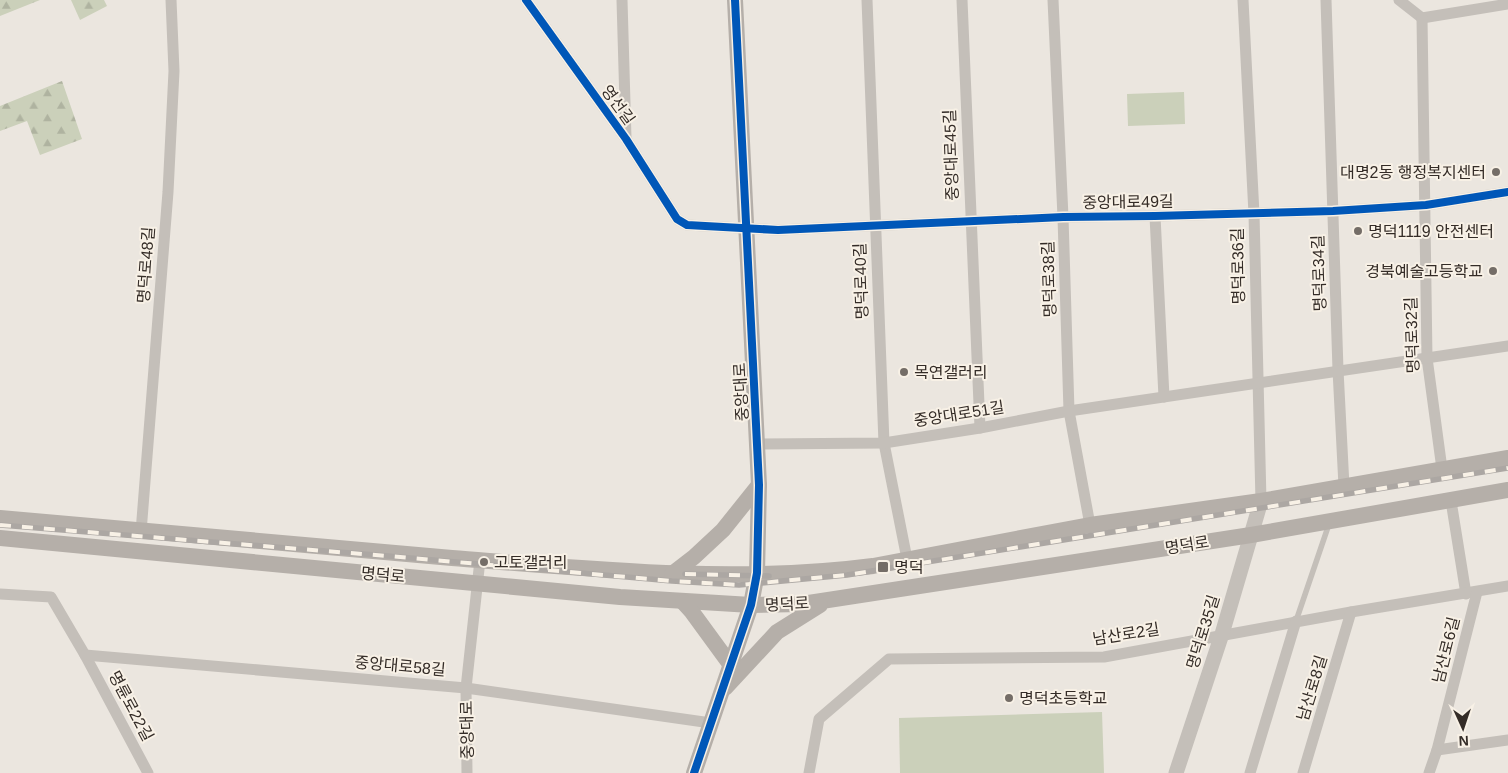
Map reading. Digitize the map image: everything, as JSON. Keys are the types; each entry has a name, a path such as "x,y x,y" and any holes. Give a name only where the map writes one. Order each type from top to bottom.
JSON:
{"main road":[{"name":"중앙대로","path":"694,773 750,605 757,573 757,444 736,0"},
{"name":"명덕로","path":"0,518 140,532 672,574 840,570 1090,525 1261,501 1508,458"},
{"path":"672,574 723,530 758,485"},
{"name":"명덕로","path":"0,538 683,602 750,605 802,604 1251,535 1508,490"},
{"path":"722,692 777,632 827,600"},
{"path":"683,602 730,664"}],"street":[{"name":"명덕로48길","path":"140,532 168,192 174,71 171,0"},
{"name":"영선길","path":"526,0 626,139 677,218 687,225"},
{"path":"622,0 626,139"},
{"name":"명덕로40길","path":"867,0 874,225 884,443 907,559"},
{"name":"중앙대로45길","path":"962,0 980,428"},
{"name":"명덕로38길","path":"1053,0 1063,217 1069,411 1090,525"},
{"name":"명덕로36길","path":"1243,0 1254,214 1261,501"},
{"name":"명덕로34길","path":"1326,0 1338,370 1344,486"},
{"path":"1399,0 1422,18 1508,4"},
{"name":"명덕로32길","path":"1422,18 1427,358 1442,469"},
{"name":"중앙대로49길","path":"687,225 778,230 1063,217 1254,214 1426,205 1508,192"},
{"path":"1155,216 1164,398"},
{"name":"중앙대로51길","path":"757,444 884,443 980,428 1069,411 1508,346"},
{"name":"명덕로35길","path":"1176,773 1222,634 1261,501"},
{"path":"1450,501 1472,593"},
{"name":"중앙대로","path":"467,773 466,688 480,560"},
{"name":"남산로2길","path":"809,772 818,719 890,659 1104,657 1222,634 1508,586"},
{"name":"남산로6길","path":"1428,773 1437,750 1472,593"},
{"name":"명륜로22길","path":"0,594 51,597 85,655 148,773"},
{"name":"남산로8길","path":"1303,773 1351,612"},
{"path":"1250,773 1296,621"},
{"name":"중앙대로58길","path":"85,655 466,688 711,723"},
{"path":"1437,750 1508,740"}],"lane":[{"path":"1296,621 1330,521"}],"green space":[{"path":"0,0 40,0 0,16"},
{"path":"71,0 104,0 107,6 80,20"},
{"path":"62,81 82,139 40,155 27,121 0,131 0,106"},
{"path":"1184,92 1185,124 1128,126 1127,94"},
{"path":"1102,712 1104,773 900,773 899,718"}],"railway":[{"path":"0,525 739,585 847,575 1508,468"},
{"path":"685,574 769,576"}],"cycle path":[{"path":"526,0 626,139 677,219 687,225 778,230 1063,217 1333,211 1426,205 1508,192"},
{"path":"694,773 751,605 757,573 759,485 735,0"}],"place":[{"name":"대명2동 행정복지센터","path":"1496,172"},
{"name":"명덕1119 안전센터","path":"1358,231"},
{"name":"경북예술고등학교","path":"1493,271"},
{"name":"목연갤러리","path":"904,372"},
{"name":"고토갤러리","path":"484,562"},
{"name":"명덕","path":"883,567"},
{"name":"명덕초등학교","path":"1009,698"}]}
